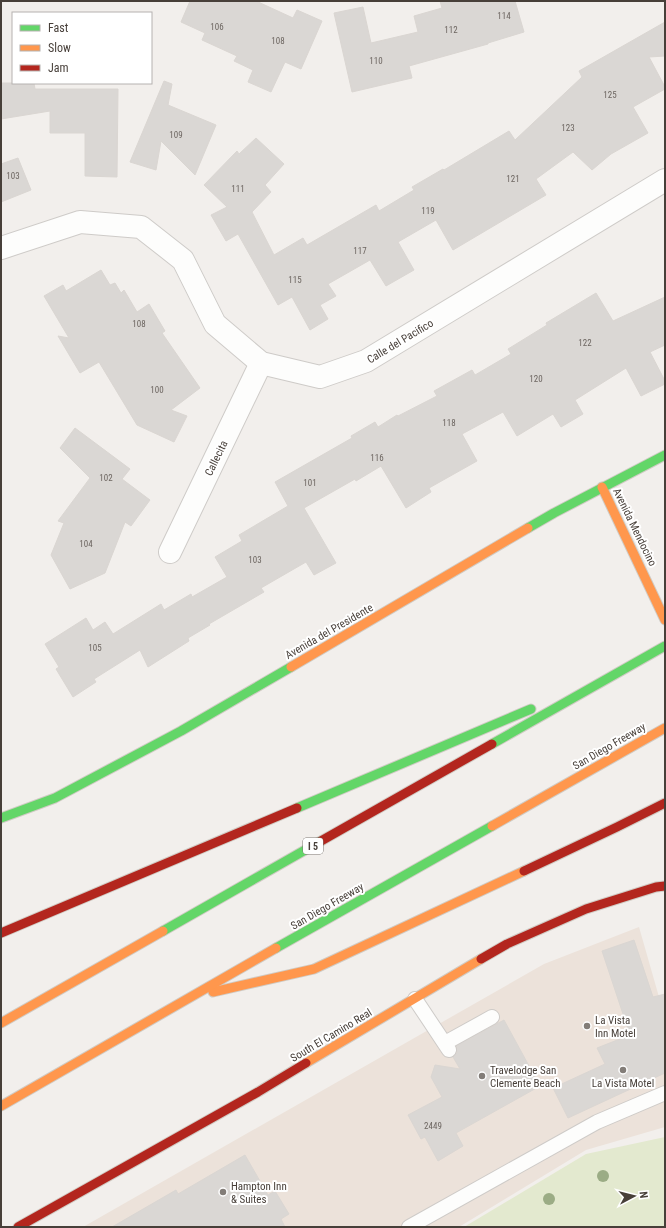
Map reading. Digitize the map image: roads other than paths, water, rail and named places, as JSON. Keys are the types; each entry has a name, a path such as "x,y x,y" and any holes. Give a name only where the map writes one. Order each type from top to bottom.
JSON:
{"main road":[{"name":"Avenida del Presidente","path":"1,818 55,798 181,731 554,513 665,455"},
{"name":"Avenida Mendocino","path":"602,487 665,620"},
{"name":"I 5","path":"1,1024 665,646"},
{"path":"552,700 626,668"},
{"path":"1,933 538,706"},
{"name":"San Diego Freeway","path":"1,1106 190,997 665,728"},
{"path":"190,997 314,969 665,803"},
{"name":"South El Camino Real","path":"18,1227 258,1092 507,944 586,909 665,886"}],"street":[{"name":"Calle del Pacifico","path":"1,248 80,222 141,227 183,260 215,324 261,363 320,377 366,362 665,180"},
{"name":"Callecita","path":"170,552 261,363"}],"lane":[{"path":"415,999 447,1047 492,1017"},
{"path":"409,1227 597,1122 665,1093"}],"place":[{"name":"La Vista Inn Motel","path":"587,1026"},
{"name":"La Vista Motel","path":"623,1070"},
{"name":"Travelodge San Clemente Beach","path":"482,1076"},
{"name":"Hampton Inn & Suites","path":"223,1192"}]}
